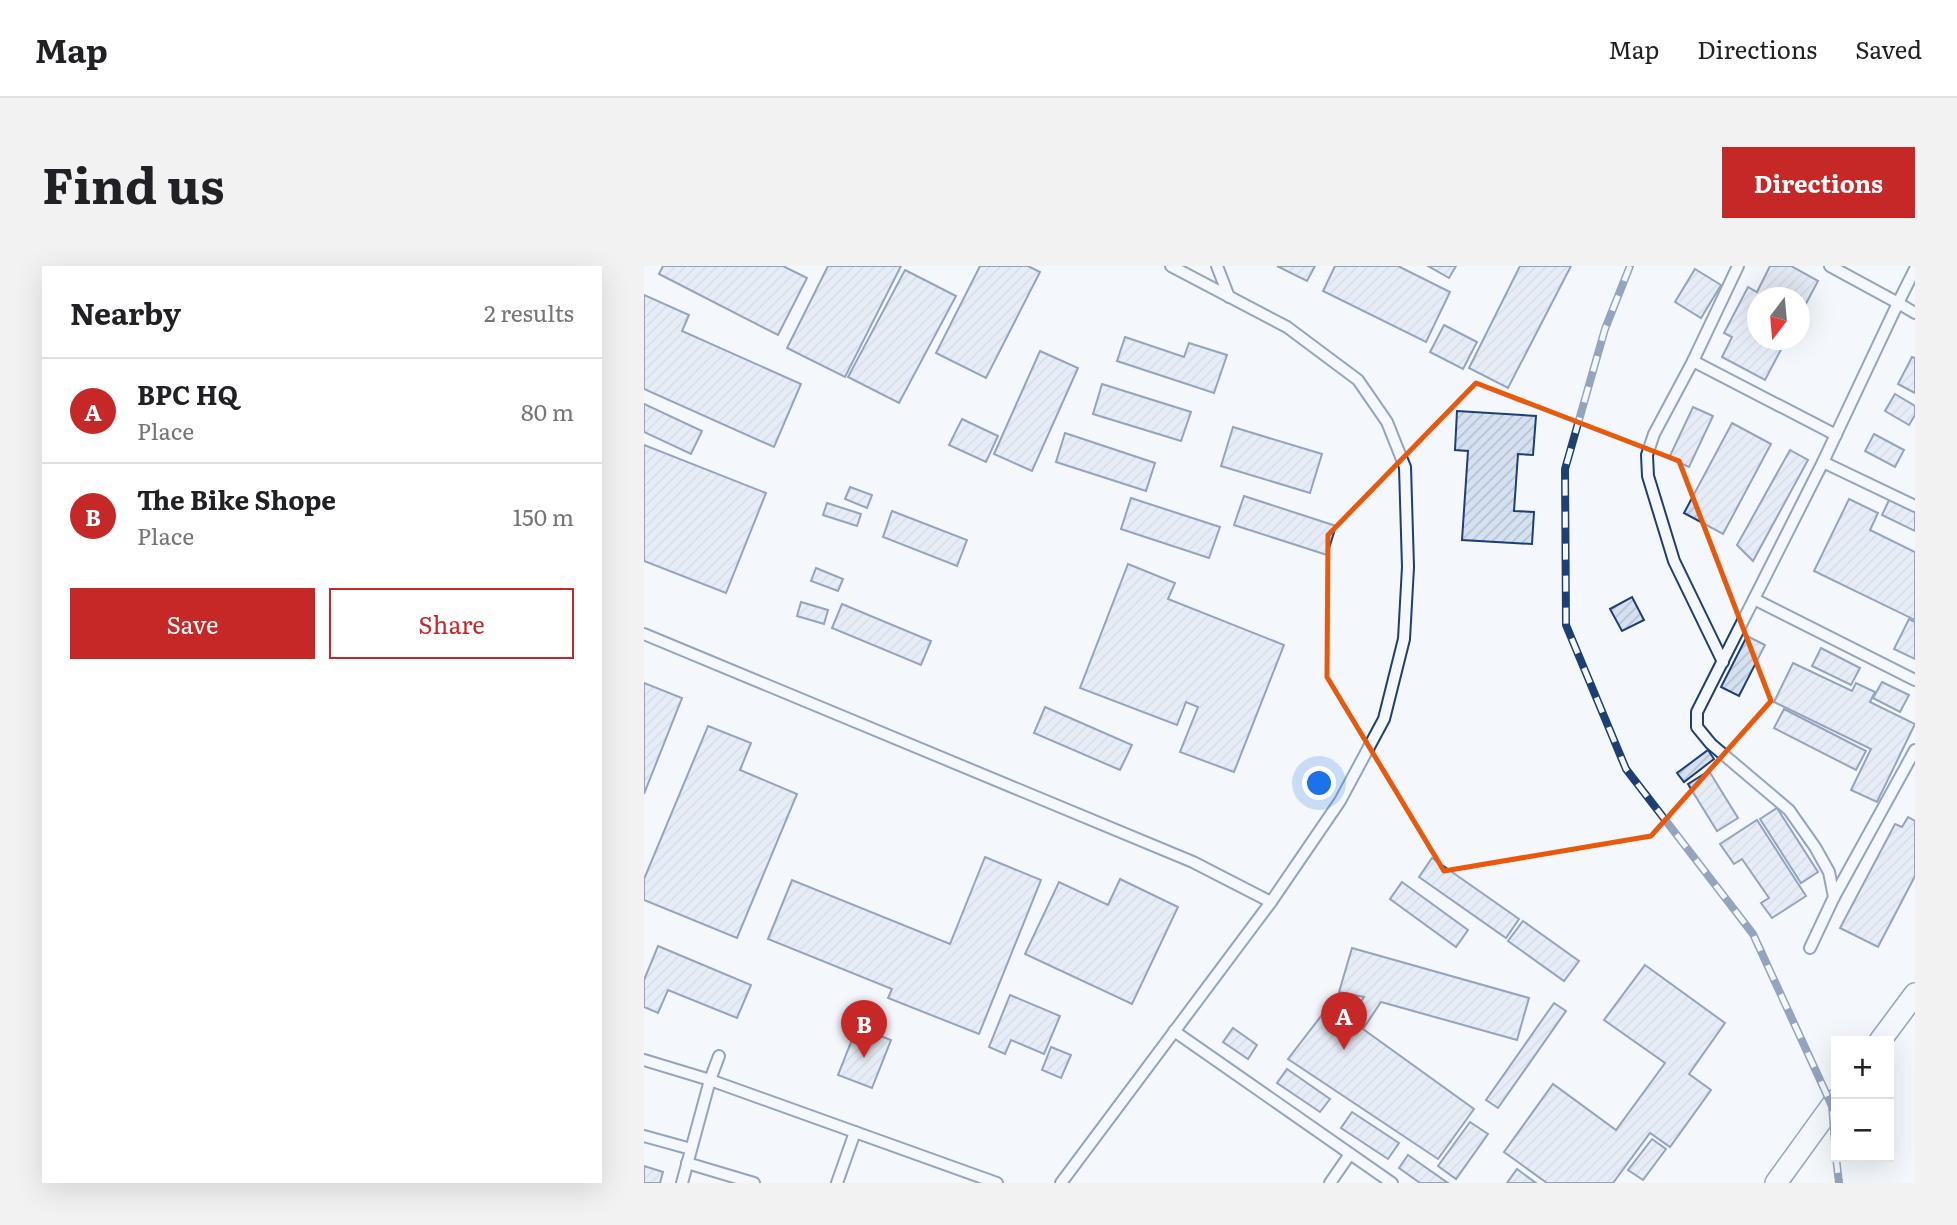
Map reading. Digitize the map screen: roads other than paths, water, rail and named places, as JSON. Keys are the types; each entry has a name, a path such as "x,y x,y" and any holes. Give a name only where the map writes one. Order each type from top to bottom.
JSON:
{"street":[{"path":"1884,1036 1915,994"},
{"path":"1776,1183 1831,1107"}],"lane":[{"path":"1061,1183 1271,902 1340,801 1384,719 1404,639 1408,567 1405,467 1387,422 1359,380 1287,327 1171,266"},
{"path":"1217,266 1230,297"},
{"path":"1723,662 1674,561 1648,476 1647,455 1654,434 1693,361 1738,266"},
{"path":"1830,266 1915,313"},
{"path":"1834,897 1829,872 1789,810 1711,744 1697,727 1697,712 1824,462 1915,269"},
{"path":"1693,361 1836,435"},
{"path":"1824,462 1915,506"},
{"path":"1754,599 1915,680"},
{"path":"644,634 1193,862 1271,902"},
{"path":"1810,948 1834,897 1915,750"},
{"path":"1174,1031 1392,1183"},
{"path":"682,1183 719,1056"},
{"path":"644,1060 710,1080 997,1183"},
{"path":"837,1183 855,1132"},
{"path":"644,1136 691,1149"},
{"path":"1330,1183 1350,1154"},
{"path":"687,1163 754,1183"}],"railway":[{"path":"1630,266 1605,329 1565,469 1566,625 1626,769 1753,934 1831,1104"},
{"path":"1837,1162 1839,1183"}],"place":[{"name":"BPC HQ","path":"1344,1050"},
{"name":"The Bike Shope","path":"864,1058"}]}
